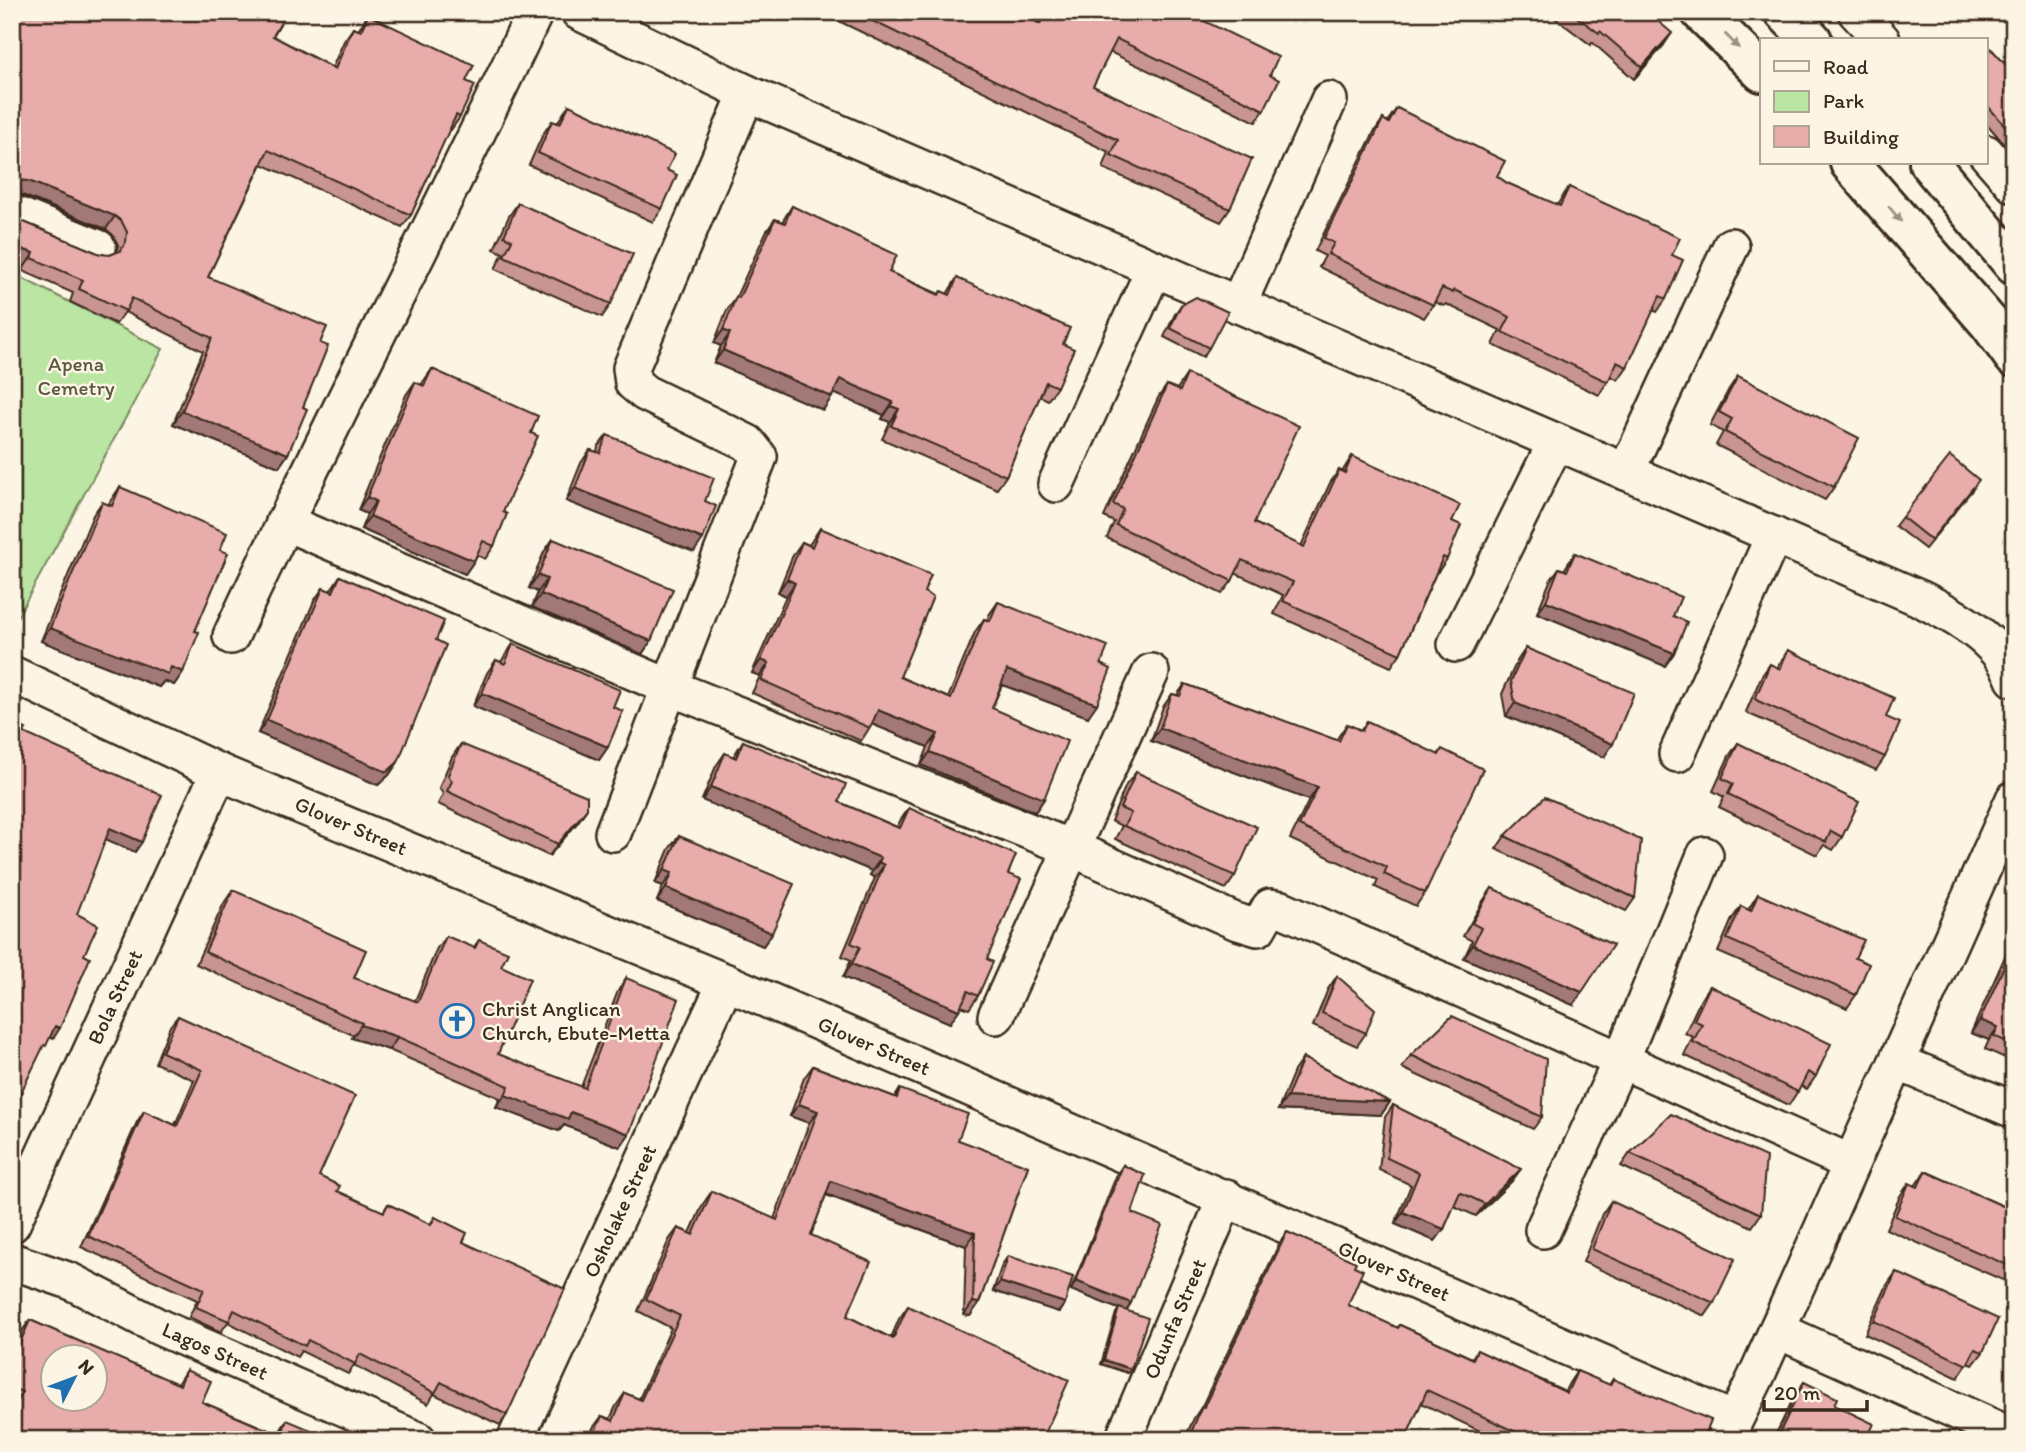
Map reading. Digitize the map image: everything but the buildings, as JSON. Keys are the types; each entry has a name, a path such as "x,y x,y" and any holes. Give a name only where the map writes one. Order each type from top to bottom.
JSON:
{"main road":[{"path":"1701,12 1760,70"},
{"path":"1784,12 1810,38"},
{"path":"1851,164 1990,324 2014,357"},
{"path":"1929,164 2014,265"}],"street":[{"path":"231,636 284,522 448,198 535,12"},
{"path":"579,12 747,93 1774,536 1960,619 1987,642 2014,679"},
{"path":"1856,12 1880,38"},
{"path":"613,833 759,457 748,443 645,393 633,383 631,368 747,93"},
{"path":"1238,304 1329,100"},
{"path":"1988,155 2014,185"},
{"path":"12,213 98,248"},
{"path":"1626,472 1731,246"},
{"path":"1056,484 1154,269"},
{"path":"1456,644 1556,442"},
{"path":"284,522 669,687 1071,848 1247,925 1258,928 1270,907 1282,909 1622,1058 1851,1163"},
{"path":"1677,754 1774,536"},
{"path":"996,1016 1151,672"},
{"name":"Glover Street","path":"12,674 219,772 726,982 1226,1197 1730,1430"},
{"name":"Bola Street","path":"12,1224 219,772"},
{"path":"1730,1430 2014,799"},
{"path":"1543,1230 1622,1058 1705,855"},
{"name":"Osholake Street","path":"515,1440 726,982"},
{"path":"1897,1062 2014,1110"},
{"name":"Odunfa Street","path":"1123,1440 1226,1197"},
{"name":"Lagos Street","path":"12,1261 70,1281 160,1328 418,1440"},
{"path":"1777,1330 2014,1437"}],"green space":[{"name":"Apena Cemetry","path":"12,273 163,349 12,627"}],"place":[{"name":"Christ Anglican Church, Ebute-Metta","path":"457,1021"}]}
